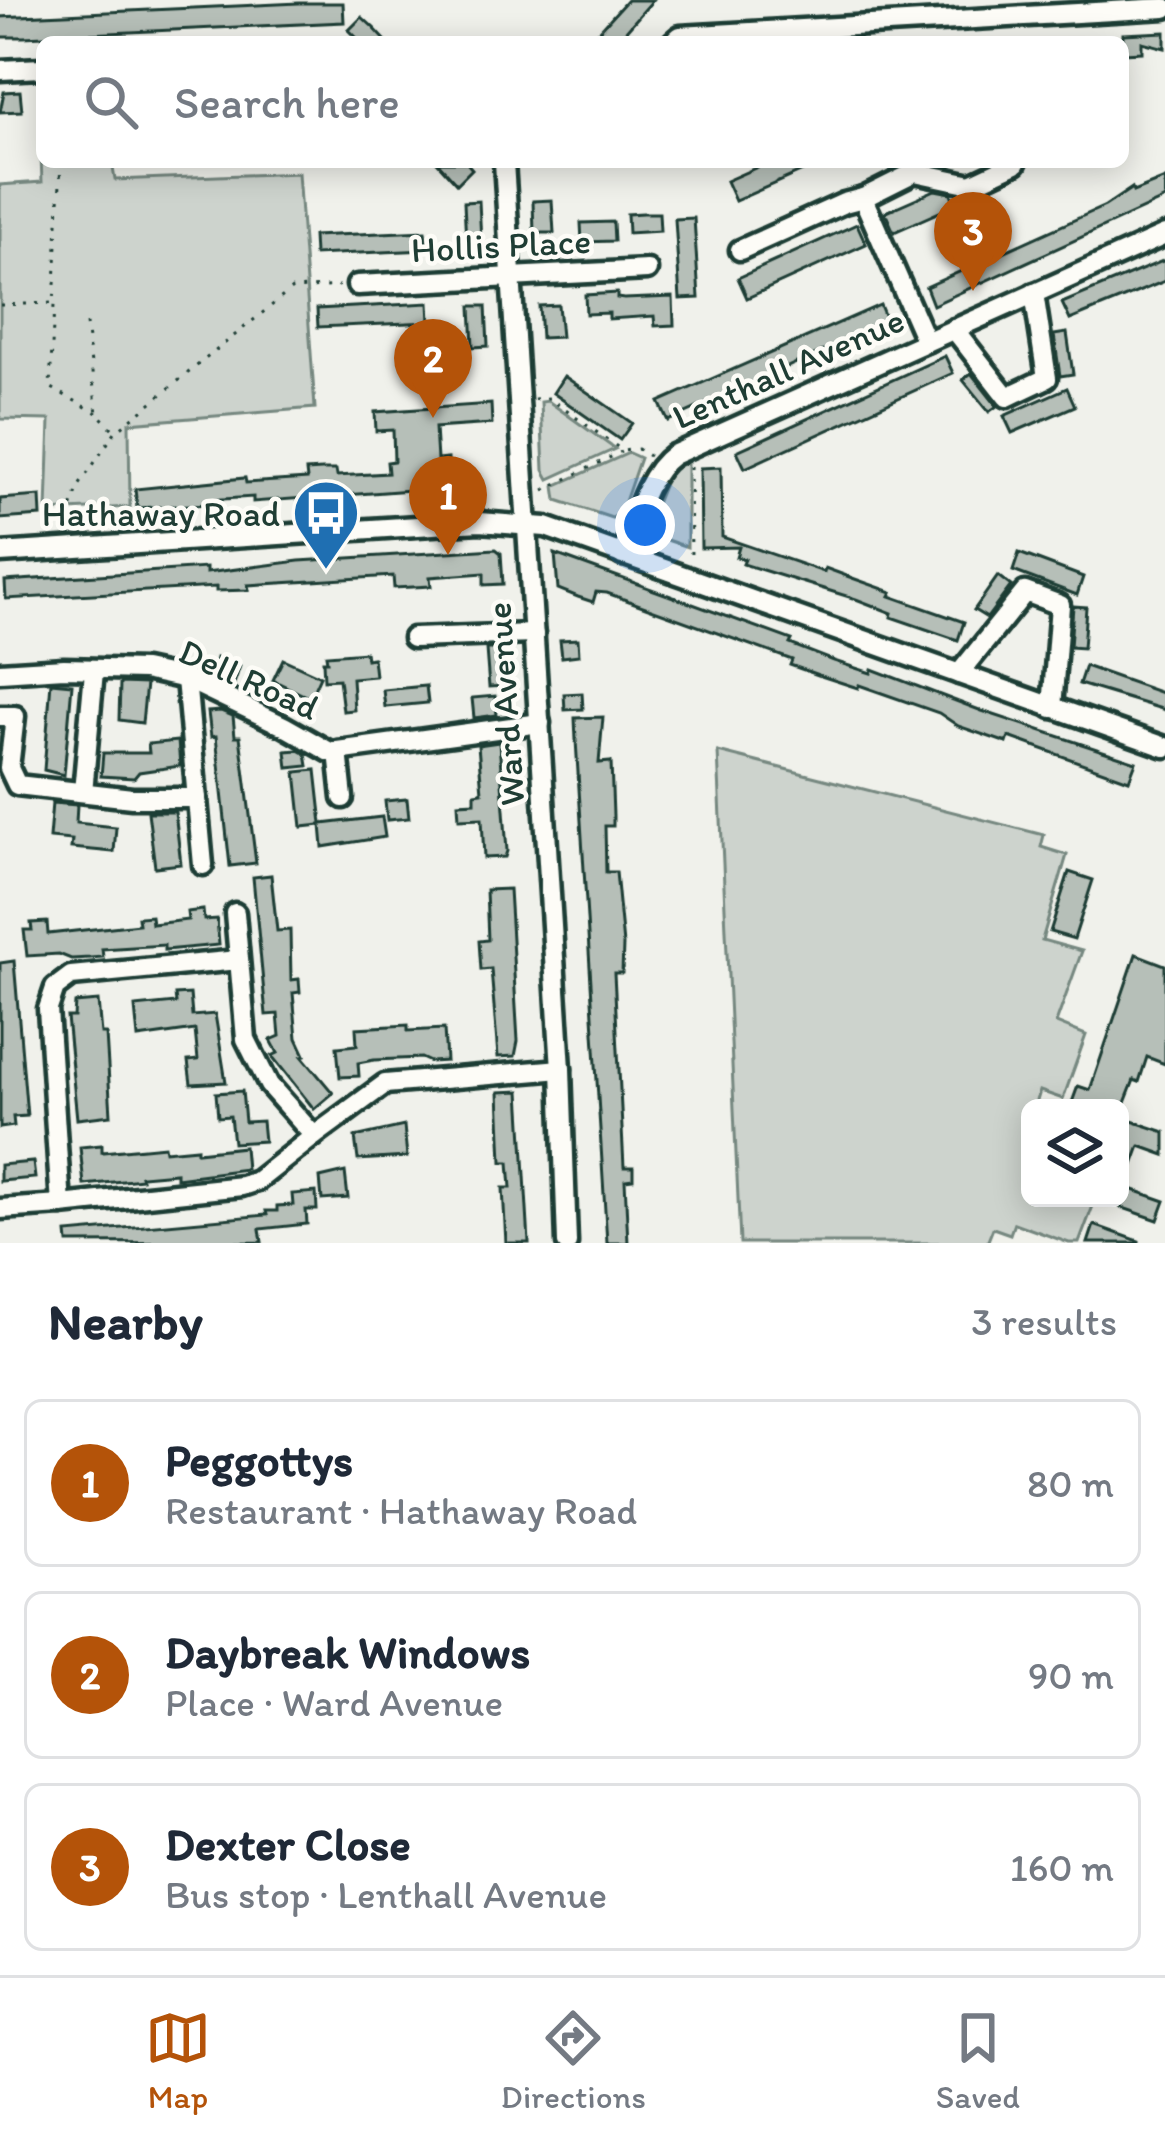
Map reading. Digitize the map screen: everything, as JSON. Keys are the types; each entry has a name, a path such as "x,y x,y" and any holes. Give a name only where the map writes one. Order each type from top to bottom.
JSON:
{"street":[{"path":"680,36 1165,8"},
{"path":"0,70 36,68"},
{"name":"Ward Avenue","path":"504,168 561,1069 567,1243"},
{"path":"749,220 749,246 844,202 863,198 902,169 971,184 1005,168"},
{"path":"863,198 926,342"},
{"name":"Lenthall Avenue","path":"622,555 661,464 1165,235"},
{"name":"Hollis Place","path":"357,285 647,270"},
{"path":"954,329 1007,397 1047,378 1034,292"},
{"path":"0,553 479,522 527,524 566,533 1165,747"},
{"path":"959,674 1025,592 1060,605 1052,707"},
{"path":"413,638 534,634"},
{"name":"Dell Road","path":"0,672 144,670 186,680 330,752 540,723"},
{"path":"83,793 94,671"},
{"path":"186,680 202,865"},
{"path":"0,716 15,716 9,768 17,785 196,798"},
{"path":"338,751 343,798"},
{"path":"235,913 246,1039 269,1084 314,1136"},
{"path":"61,1205 48,1009 55,988 71,976 238,960"},
{"path":"0,1209 242,1186 257,1181 385,1084 561,1069"}],"path":[{"path":"62,168 50,386 98,412 115,432"},
{"path":"71,549 66,523 79,486 115,432 292,289 357,285"},
{"path":"0,305 54,303"},
{"path":"86,324 98,412"},
{"path":"520,400 549,398 623,451"},
{"path":"690,447 691,579"},
{"path":"525,499 623,451 638,449 661,464"}],"shaded area":[{"path":"41,168 113,168 115,180 298,173 315,408 129,423 130,507 47,511 50,420 0,419 0,185 42,182"},
{"path":"548,401 615,449 549,479 544,470 541,402"},
{"path":"629,453 640,458 621,513 612,518 557,500 555,486"},
{"path":"687,462 687,547 655,536 649,521 669,471"},
{"path":"718,752 1044,835 1041,847 1067,855 1042,940 1082,951 1056,1023 1086,1035 1063,1099 1040,1091 1038,1099 1021,1099 1021,1207 1093,1207 1079,1243 1014,1223 1010,1234 993,1228 987,1243 740,1243"}],"building":[{"path":"627,0 653,0 621,36 594,36"},
{"path":"343,3 344,22 1,37 0,17"},
{"path":"362,17 381,36 355,36 349,30"},
{"path":"1165,32 1165,48 1142,42 1142,52 1129,53 1129,36 1123,34"},
{"path":"20,91 22,111 0,112 4,92"},
{"path":"442,168 471,168 457,184"},
{"path":"755,168 809,168 735,201 726,181"},
{"path":"1165,179 1165,199 933,305 926,287 1105,206 1132,188 1133,192"},
{"path":"935,190 951,193 955,205 894,232 885,212"},
{"path":"552,200 554,233 534,233 533,201"},
{"path":"479,201 481,241 466,242 464,202"},
{"path":"659,213 660,231 628,233 627,214"},
{"path":"694,218 699,298 680,299 675,219"},
{"path":"613,222 614,241 582,242 581,223"},
{"path":"857,224 866,244 747,298 738,278"},
{"path":"425,231 427,250 314,255 313,236"},
{"path":"1165,260 1165,281 1070,320 1062,303"},
{"path":"617,293 617,298 624,299 673,297 674,325 655,326 654,316 609,319 609,313 586,314 585,295"},
{"path":"429,303 430,322 318,327 317,309"},
{"path":"558,305 561,337 541,338 539,306"},
{"path":"880,305 887,322 668,421 659,402"},
{"path":"471,306 486,306 488,346 473,347"},
{"path":"1067,333 1073,374 1060,376 1054,335"},
{"path":"945,356 953,373 745,468 737,451"},
{"path":"971,373 997,406 989,412 963,380"},
{"path":"564,376 632,423 620,440 553,393"},
{"path":"1067,388 1075,406 1012,433 1004,416"},
{"path":"491,404 492,424 435,428 437,460 448,459 450,487 137,508 135,489 245,478 246,483 307,479 306,471 336,470 337,476 388,473 387,462 394,461 393,430 376,431 375,412"},
{"path":"721,467 722,537 824,572 825,568 964,622 958,640 891,617 892,613 856,599 743,564 745,559 736,557 739,547 701,548 700,468"},
{"path":"40,496 41,516 0,519 0,499"},
{"path":"496,549 501,553 503,584 484,585 484,573 430,577 431,586 394,588 393,576 248,585 249,590 216,591 216,587 6,599 5,581 206,568 206,573 299,561"},
{"path":"1019,553 1083,577 1077,595 1013,571"},
{"path":"555,554 792,640 790,644 834,661 871,673 872,669 1136,762 1129,780 1009,737 1007,743 958,726 939,713 790,665 792,660 607,593 596,592 593,602 578,597 558,589"},
{"path":"998,576 1011,586 987,618 974,610"},
{"path":"1073,606 1086,607 1083,648 1070,647"},
{"path":"578,639 579,655 562,657 560,640"},
{"path":"486,649 504,649 506,686 489,687"},
{"path":"365,652 366,659 373,658 375,676 352,678 354,710 343,711 339,679 324,680 323,661 326,655"},
{"path":"216,658 240,666 233,687 211,676"},
{"path":"283,659 320,676 310,698 273,680"},
{"path":"1085,666 1165,694 1165,710 1079,684"},
{"path":"51,682 72,684 64,775 44,770"},
{"path":"120,683 146,684 142,723 119,720"},
{"path":"426,686 428,703 385,707 383,690"},
{"path":"582,693 583,709 565,710 564,694"},
{"path":"495,696 497,715 474,718 472,698"},
{"path":"208,712 233,716 235,736 240,736 256,863 230,866 216,736 211,737"},
{"path":"603,717 599,763 611,762 613,816 613,826 605,826 606,872 616,872 623,945 622,973 614,973 624,1167 633,1167 633,1179 625,1180 628,1243 607,1243 576,740 575,718"},
{"path":"178,741 180,766 139,772 134,778 101,776 103,753 149,753 148,744"},
{"path":"499,742 507,851 505,857 484,858 482,818 459,819 458,803 475,802 475,793 482,792 478,745"},
{"path":"286,751 306,754 308,766 288,768"},
{"path":"316,770 322,824 382,817 385,837 323,847 321,825 302,827 296,772"},
{"path":"407,799 409,818 387,820 385,801"},
{"path":"52,803 77,805 76,823 116,827 114,852 71,848 72,840 49,838"},
{"path":"148,812 175,812 181,864 155,867"},
{"path":"1069,872 1093,880 1074,939 1050,932"},
{"path":"271,875 277,931 290,930 291,980 299,979 300,992 293,993 302,1056 333,1093 314,1109 272,1056 278,1053 271,1040 280,1036 278,1014 266,1015 253,877"},
{"path":"509,889 518,1041 515,1056 498,1057 491,969 481,970 479,941 488,940 486,890"},
{"path":"203,910 204,920 217,919 219,945 102,949 103,957 90,958 27,956 24,930 32,930 31,923 47,922 48,934 139,924 138,917 151,916 152,924 188,920 187,912"},
{"path":"1136,954 1165,965 1165,1064 1147,1057 1139,1082 1134,1080 1127,1099 1073,1099 1078,1086 1090,1090"},
{"path":"14,961 27,1116 13,1117 14,1126 0,1128 0,963"},
{"path":"190,994 192,1016 215,1014 226,1082 191,1084 188,1061 198,1060 195,1030 138,1038 135,1007 176,1003 175,995"},
{"path":"98,1001 101,1034 106,1034 111,1115 77,1119 67,1017 74,1017 75,1003"},
{"path":"408,1025 408,1031 444,1029 446,1061 374,1060 358,1063 359,1076 340,1077 337,1047 357,1045 356,1028"},
{"path":"242,1091 245,1122 262,1121 264,1141 233,1143 230,1116 218,1117 216,1093"},
{"path":"520,1091 529,1243 506,1243 503,1188 511,1188 509,1162 502,1162 499,1092"},
{"path":"1129,1120 1165,1132 1165,1155 1140,1146 1129,1176"},
{"path":"404,1126 407,1157 358,1160 355,1137"},
{"path":"102,1145 102,1152 164,1146 165,1151 197,1148 197,1152 244,1147 246,1169 84,1185 80,1147"},
{"path":"33,1162 35,1178 0,1181 0,1165"},
{"path":"345,1172 348,1198 322,1200 320,1178"},
{"path":"1129,1188 1165,1201 1158,1220 1120,1207 1129,1207"},
{"path":"316,1192 317,1210 306,1210 307,1224 260,1229 262,1242 68,1243 67,1233 267,1215 266,1211 277,1211 277,1206 293,1205 292,1194"},
{"path":"1094,1225 1139,1241 1139,1243 1088,1243"}],"place":[{"name":"Dexter Close","path":"973,291"},
{"name":"Daybreak Windows","path":"433,418"},
{"name":"Peggottys","path":"448,555"},
{"name":"Hathaway Road","path":"326,572"}]}
